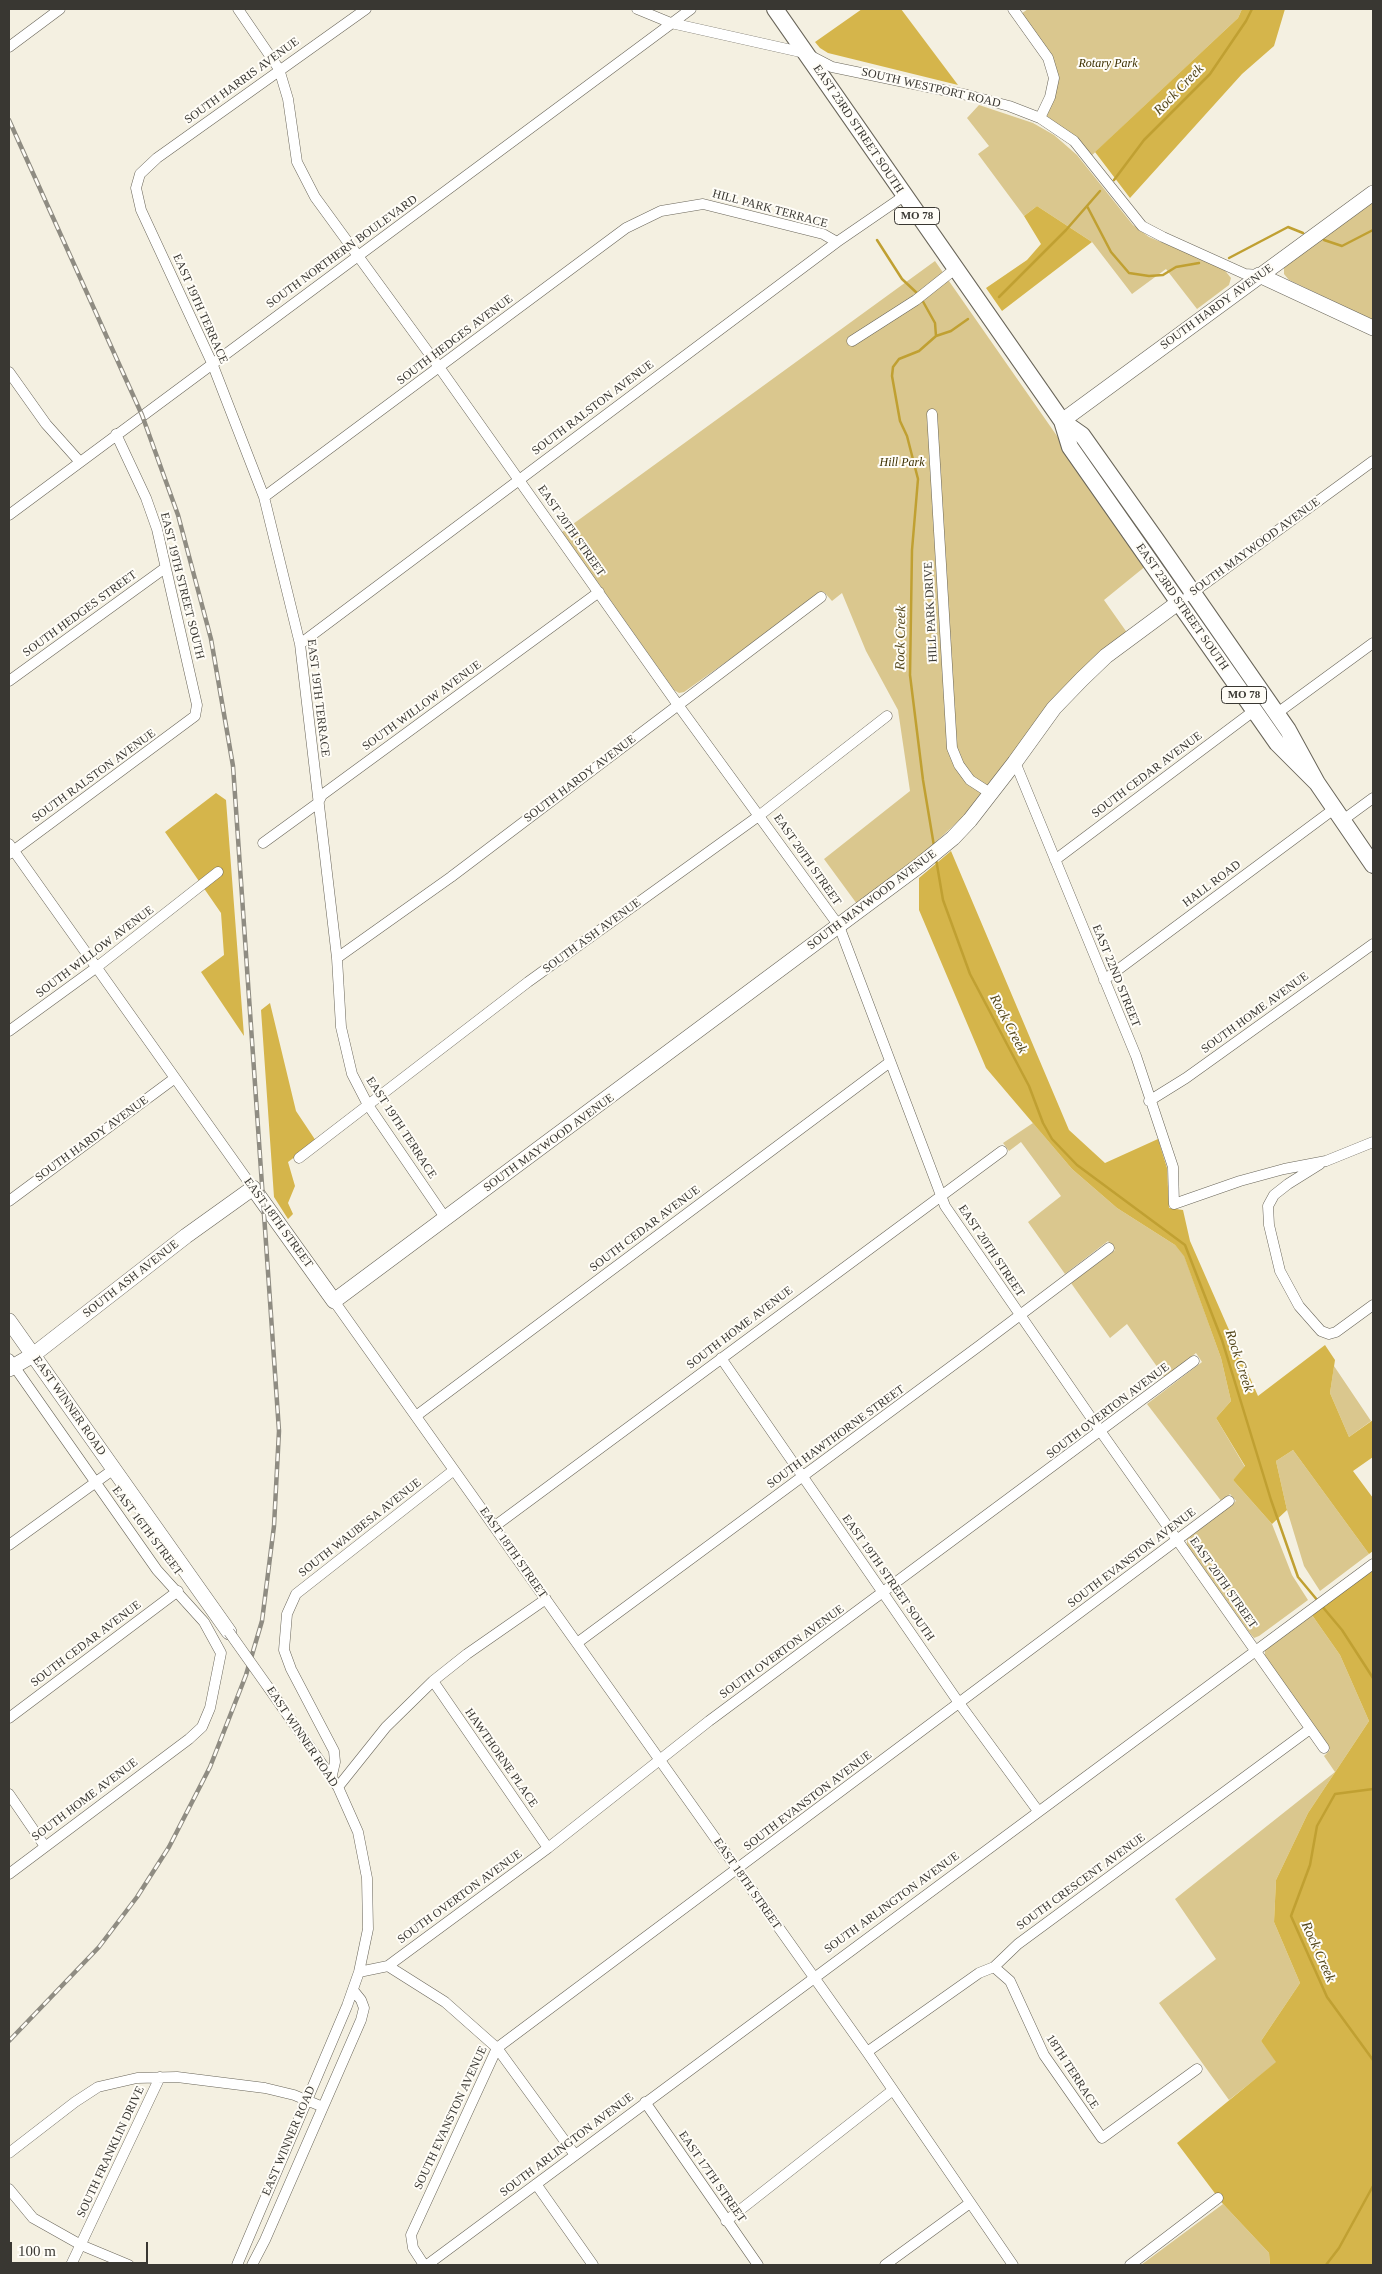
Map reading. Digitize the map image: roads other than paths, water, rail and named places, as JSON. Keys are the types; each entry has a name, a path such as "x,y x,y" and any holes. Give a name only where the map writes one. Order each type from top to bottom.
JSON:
{"main road":[{"name":"EAST 23RD STREET SOUTH","path":"775,9 1062,421 1070,447 1288,730 1317,783 1373,865"},
{"name":"EAST 23RD STREET SOUTH","path":"1185,598 1254,710 1277,743 1317,783"}],"street":[{"path":"9,47 60,9"},
{"name":"EAST 20TH STREET","path":"238,9 279,69 288,99 300,170 315,197 519,478 678,705 838,926 945,1206 1100,1432 1324,1748"},
{"name":"SOUTH HARRIS AVENUE","path":"138,180 156,158 366,9"},
{"name":"SOUTH WESTPORT ROAD","path":"637,9 671,23 805,53 832,67 967,95 1009,106 1040,118 1074,142 1142,226 1245,274 1259,276 1373,328"},
{"name":"SOUTH NORTHERN BOULEVARD","path":"9,514 691,9"},
{"path":"1013,9 1048,58 1054,78 1050,97 1040,118"},
{"name":"EAST 19TH TERRACE","path":"138,180 136,188 141,210 212,363 264,497 300,644 337,958 341,1027 346,1054 352,1074 368,1105 446,1219"},
{"name":"SOUTH HARDY AVENUE","path":"1062,421 1373,193"},
{"name":"SOUTH RALSTON AVENUE","path":"300,644 519,478 837,242 904,196"},
{"name":"HILL PARK TERRACE","path":"665,210 703,204 823,234 837,242"},
{"name":"SOUTH HEDGES AVENUE","path":"264,497 626,228 665,210"},
{"path":"852,341 920,298 955,269"},
{"path":"9,372 46,424 80,462"},
{"name":"HILL PARK DRIVE","path":"932,414 952,748 959,765 970,780 990,794"},
{"name":"EAST 19TH STREET SOUTH","path":"116,434 146,498 157,529 197,705 193,719"},
{"name":"SOUTH MAYWOOD AVENUE","path":"334,1301 920,865 953,838 1015,762 1054,708 1106,656 1373,461"},
{"name":"SOUTH HEDGES STREET","path":"9,681 165,568"},
{"name":"SOUTH WILLOW AVENUE","path":"264,842 318,802 322,795 599,592"},
{"name":"SOUTH HARDY AVENUE","path":"337,958 451,877 822,598"},
{"path":"1276,714 1373,643"},
{"name":"SOUTH CEDAR AVENUE","path":"1055,860 1254,710"},
{"name":"SOUTH ASH AVENUE","path":"299,1158 528,982 760,816 887,716"},
{"name":"SOUTH RALSTON AVENUE","path":"10,849 193,719"},
{"name":"EAST 22ND STREET","path":"1015,762 1136,1056 1149,1101 1173,1167 1174,1204 1284,1168 1326,1161"},
{"name":"HALL ROAD","path":"1104,980 1338,815 1373,798"},
{"name":"EAST 18TH STREET","path":"10,849 98,967 253,1188 495,1526 659,1762 893,2090 1013,2265"},
{"name":"SOUTH WILLOW AVENUE","path":"9,1031 98,967 218,872"},
{"name":"SOUTH HOME AVENUE","path":"1149,1101 1186,1078 1373,944"},
{"name":"SOUTH CEDAR AVENUE","path":"416,1416 890,1062"},
{"name":"SOUTH HARDY AVENUE","path":"9,1201 175,1078"},
{"path":"1373,1142 1326,1161 1288,1184 1274,1195 1268,1206 1269,1224 1278,1261 1288,1289 1299,1306 1322,1331 1332,1333 1373,1305"},
{"name":"SOUTH HOME AVENUE","path":"495,1526 1002,1151"},
{"name":"SOUTH ASH AVENUE","path":"10,1364 33,1355 186,1236 253,1188"},
{"name":"SOUTH HAWTHORNE STREET","path":"577,1643 1109,1248"},
{"name":"EAST WINNER ROAD","path":"9,1321 334,1783 358,1832 367,1878 368,1929 353,1990 237,2265"},
{"name":"EAST 19TH STREET SOUTH","path":"721,1358 959,1703 1038,1811"},
{"name":"SOUTH OVERTON AVENUE","path":"388,1966 548,1848 709,1721 1194,1362"},
{"name":"EAST 16TH STREET","path":"10,1364 157,1570 204,1622 221,1653 210,1708 202,1727 177,1748"},
{"path":"9,1545 114,1468"},
{"name":"SOUTH WAUBESA AVENUE","path":"334,1783 336,1762 334,1751 291,1669 284,1650 287,1614 296,1594 454,1470"},
{"name":"SOUTH EVANSTON AVENUE","path":"426,2265 413,2248 412,2230 497,2048 1229,1501"},
{"name":"SOUTH ARLINGTON AVENUE","path":"426,2265 1373,1564"},
{"name":"SOUTH CEDAR AVENUE","path":"9,1718 178,1591"},
{"path":"334,1783 386,1727 433,1681 467,1654 546,1599"},
{"name":"HAWTHORNE PLACE","path":"433,1681 548,1848"},
{"name":"SOUTH CRESCENT AVENUE","path":"866,2052 979,1972 994,1967 1018,1944 1310,1729"},
{"name":"SOUTH HOME AVENUE","path":"9,1874 44,1845 177,1748"},
{"path":"9,1794 44,1845"},
{"path":"358,1972 388,1966 445,2002 497,2048 575,2155"},
{"name":"18TH TERRACE","path":"994,1967 1010,1982 1044,2054 1102,2138 1198,2069"},
{"path":"252,2265 361,2020 364,2008 361,2000 353,1990"},
{"path":"9,2153 75,2102 98,2088 137,2078 160,2077 265,2088 307,2100 323,2107"},
{"name":"SOUTH FRANKLIN DRIVE","path":"71,2265 160,2077"},
{"path":"726,2220 893,2090"},
{"name":"EAST 17TH STREET","path":"645,2102 758,2265"},
{"path":"536,2184 593,2265"},
{"path":"9,2189 33,2218 81,2245 129,2265"},
{"path":"1130,2265 1218,2198"},
{"path":"885,2265 970,2203"}],"waterway":[{"name":"Rock Creek","path":"1114,180 1144,140 1210,74 1252,9"},
{"name":"Rock Creek","path":"999,297 1066,230 1100,191"},
{"path":"1087,206 1111,252 1129,273 1149,276 1163,275 1176,267 1199,263"},
{"path":"1229,258 1288,227 1303,233"},
{"path":"1324,240 1342,246 1373,230"},
{"path":"877,240 902,279 918,294"},
{"path":"921,298 935,323 936,336"},
{"name":"Rock Creek","path":"934,846 923,780 910,675 912,550 918,479 907,436 900,421 892,376 893,367 899,359 919,351 936,336 951,331 968,319"},
{"name":"Rock Creek","path":"936,859 943,900 970,974 1029,1086 1043,1123 1052,1139 1077,1165 1185,1245 1222,1340 1271,1500 1298,1577 1318,1601"},
{"name":"Rock Creek","path":"1321,1605 1342,1630 1373,1678"},
{"name":"Rock Creek","path":"1373,1789 1335,1794 1317,1826 1310,1865 1291,1916 1327,1997 1373,2060"},
{"name":"Rock Creek","path":"1326,2265 1339,2248 1373,2186"}],"railway":[{"path":"9,120 142,415 178,515 211,639 233,766 279,1431 274,1526 262,1621 246,1675 210,1767 169,1847 137,1897 99,1947 9,2041"}],"park label":[{"name":"Rotary Park","path":"1108,64"},
{"name":"Hill Park","path":"902,463"}]}
